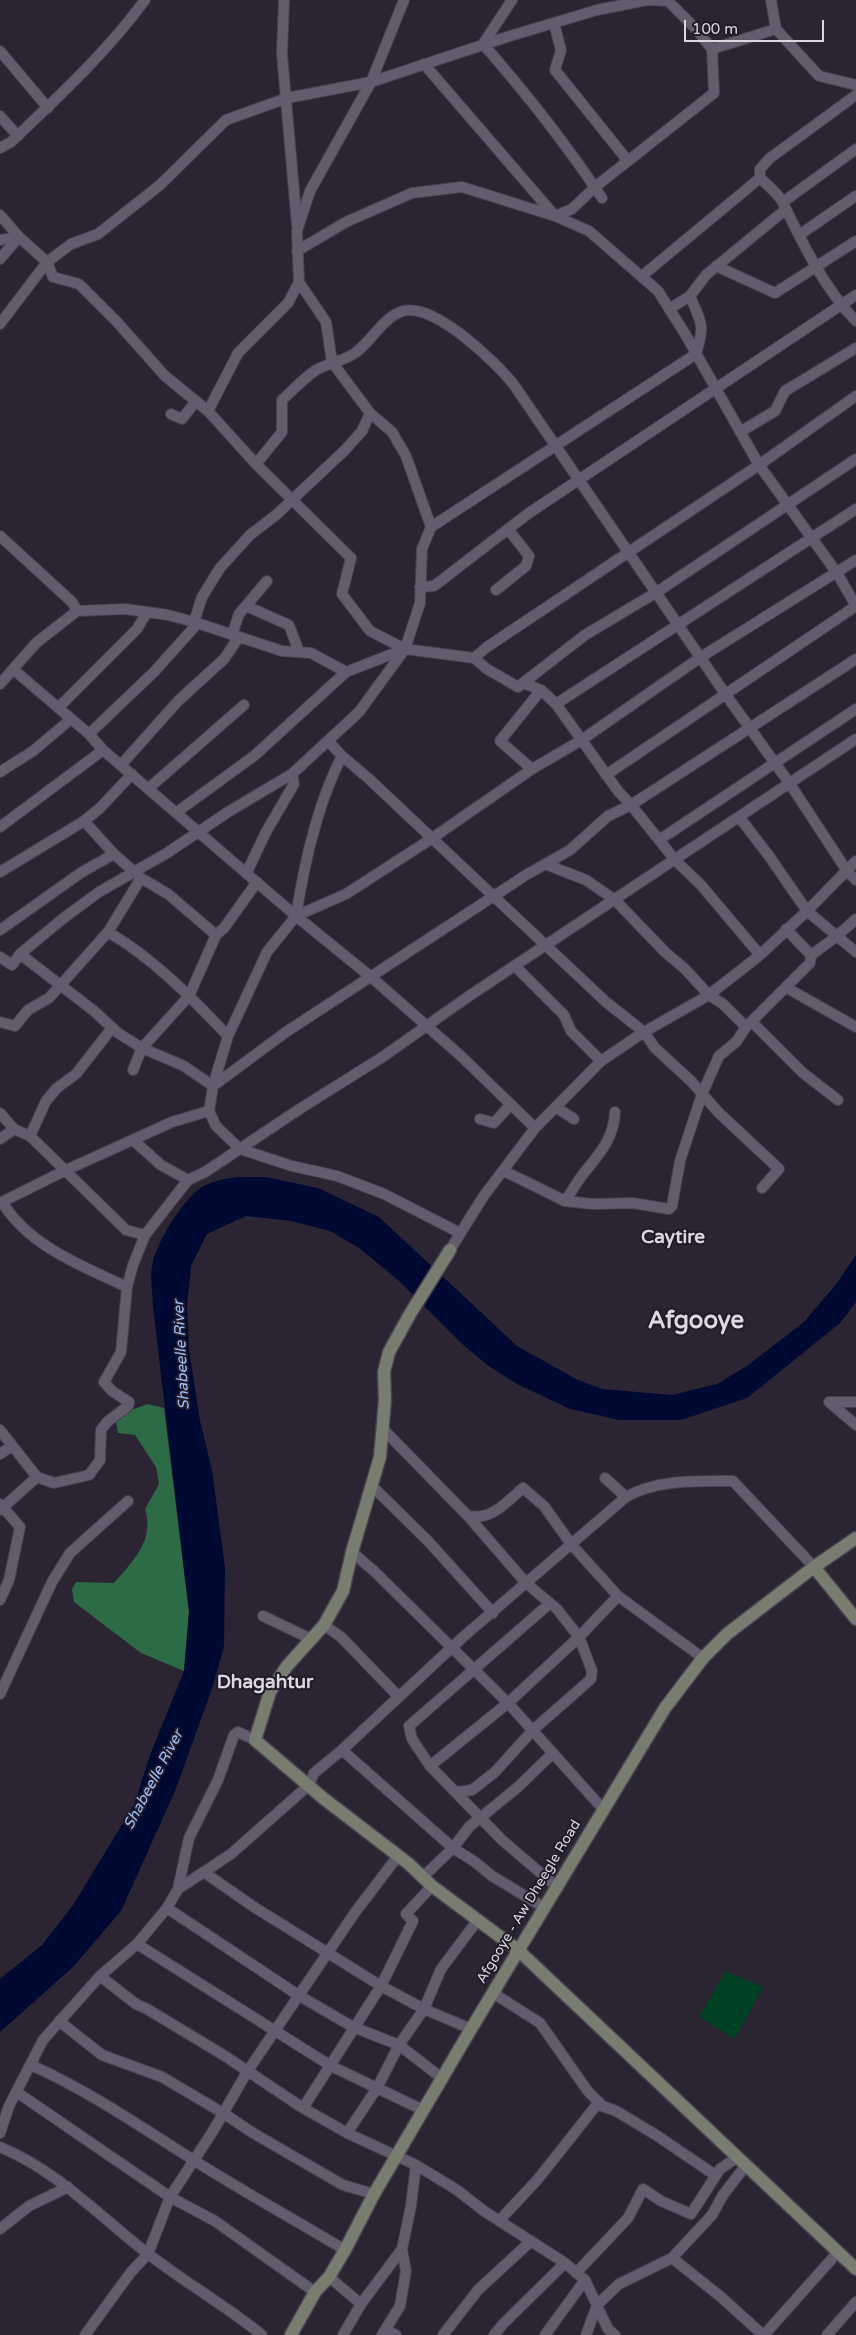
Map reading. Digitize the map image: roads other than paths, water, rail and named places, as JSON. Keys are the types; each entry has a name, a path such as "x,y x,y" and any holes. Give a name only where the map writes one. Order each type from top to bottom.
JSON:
{"street":[{"path":"0,148 18,136 48,108 111,43 145,0"},
{"path":"284,0 282,54 297,230 299,282 326,322 332,362 370,414 392,432 406,456 431,527"},
{"path":"297,230 310,191 371,82 404,0"},
{"path":"483,44 512,0"},
{"path":"0,324 47,262 71,244 98,234 106,228 160,185 226,120 287,98 371,82 483,44 597,10 647,0 667,1 696,29 712,49 714,93 595,187 572,209 555,216"},
{"path":"771,0 776,29 819,76 856,85"},
{"path":"554,23 560,50 555,70 628,161"},
{"path":"712,49 776,29"},
{"path":"483,44 513,78 602,198"},
{"path":"0,51 48,108"},
{"path":"424,64 555,216"},
{"path":"856,95 770,158 760,170 760,178 784,206 816,266 841,305 856,321"},
{"path":"0,116 18,136"},
{"path":"669,309 690,296 716,266 784,206 856,149"},
{"path":"642,276 760,178"},
{"path":"297,251 346,222 412,192 462,187 555,216 589,231 658,292 696,354 759,465 837,573 856,606 726,696 606,775"},
{"path":"800,235 856,196"},
{"path":"0,215 19,237 47,262 53,277 80,284 165,376 208,411 256,464 351,558 342,594 370,631 405,649 474,658 487,669 518,687 585,635 657,592 856,459"},
{"path":"0,240 19,237"},
{"path":"0,259 19,237"},
{"path":"716,266 775,293 856,241"},
{"path":"208,411 238,352 288,303 299,282"},
{"path":"420,587 434,586 529,512 580,480 856,295"},
{"path":"0,957 12,965 20,954 65,916 137,875 228,812 292,774 329,742 359,712 405,649 420,603 422,549 431,527 696,354 702,334 702,326 690,296"},
{"path":"256,464 282,432 282,400 315,371 355,353 400,312 418,310 430,314 486,353 499,366 630,552 702,657 726,696 790,784 847,871 856,880"},
{"path":"740,432 776,411 785,391 856,348"},
{"path":"474,658 487,647 759,465 856,396"},
{"path":"171,414 182,419 196,401"},
{"path":"89,734 154,672 196,622 202,597 220,568 250,535 346,450 362,431 370,414"},
{"path":"556,704 856,509"},
{"path":"496,590 526,566 529,556 508,529"},
{"path":"0,536 72,602 77,611"},
{"path":"460,1234 384,1194 337,1176 292,1166 240,1149 216,1126 209,1112 213,1086 228,1036 267,952 296,916 346,894 431,839 532,769 580,741 702,657 856,560"},
{"path":"121,764 178,701 224,659 236,636 239,614 267,581"},
{"path":"246,606 289,625 299,652"},
{"path":"0,684 36,643 77,611 125,609 196,622 282,651 311,653 346,672"},
{"path":"58,708 137,629 147,612"},
{"path":"177,812 254,756 346,672 405,649"},
{"path":"213,1086 286,1032 493,896 570,850 608,816 631,805 751,729 856,659"},
{"path":"14,670 89,734 103,750 428,1027 535,1128"},
{"path":"523,683 541,690 556,704 580,741 618,792 760,954"},
{"path":"532,769 500,741 541,690"},
{"path":"149,788 244,705"},
{"path":"660,840 856,709"},
{"path":"0,772 34,751 71,719"},
{"path":"0,1430 37,1477 54,1483 89,1475 100,1460 101,1430 107,1422 128,1406 129,1402 112,1392 104,1382 121,1352 127,1287 132,1265 145,1235 188,1180 205,1172 428,1027 469,996 856,740"},
{"path":"329,742 545,946 606,1002 644,1032 655,1048 779,1168 762,1188"},
{"path":"0,827 103,750"},
{"path":"296,916 300,888 328,783 342,756"},
{"path":"0,872 84,821 100,808 132,774"},
{"path":"248,872 266,832 294,784 292,774"},
{"path":"740,818 807,911 856,952"},
{"path":"84,821 114,854 137,875 168,894 216,935"},
{"path":"0,930 82,872 114,854"},
{"path":"255,1740 270,1692 287,1666 324,1625 343,1591 352,1552 380,1457 385,1400 384,1372 389,1352 410,1314 483,1197 535,1128 602,1061 644,1032 709,995 760,954 807,911 856,861"},
{"path":"546,864 586,880 616,900 709,995 749,1025 803,1073 838,1100"},
{"path":"0,1022 15,1026 28,1010 49,998 61,986 108,932 137,875"},
{"path":"133,1070 142,1048 189,996 216,935 224,928 257,882"},
{"path":"504,1171 565,1201 593,1204 633,1203 669,1209 672,1206 680,1161 702,1094 719,1056 736,1042 749,1025 810,963 811,955 836,937 856,919"},
{"path":"786,929 811,955"},
{"path":"108,932 131,946 189,996 228,1036"},
{"path":"20,954 94,1011 112,1028 142,1048 184,1066 213,1086"},
{"path":"515,966 564,1015 571,1031 602,1061"},
{"path":"786,988 856,1027"},
{"path":"30,1136 46,1101 57,1088 76,1074 112,1028"},
{"path":"480,1119 494,1123 510,1104"},
{"path":"557,1108 574,1119"},
{"path":"127,1287 62,1256 13,1220 1,1203 64,1170 172,1122 209,1112"},
{"path":"565,1201 588,1167 604,1150 615,1121 615,1112"},
{"path":"0,1114 14,1129 30,1136 126,1230 145,1235"},
{"path":"0,1139 14,1129"},
{"path":"133,1140 161,1165 188,1180"},
{"path":"856,1402 828,1402 856,1425"},
{"path":"383,1429 468,1516 526,1583 557,1609 579,1637 592,1671 591,1680 534,1730 495,1772 472,1790 457,1792"},
{"path":"0,1454 12,1446"},
{"path":"0,1600 9,1580 20,1527 1,1508 37,1477"},
{"path":"605,1478 626,1497"},
{"path":"178,1889 230,1854 309,1785 314,1773 342,1750 452,1648 626,1497 639,1490 660,1485 733,1481 814,1567 856,1619"},
{"path":"372,1486 428,1541 493,1613"},
{"path":"468,1516 480,1518 493,1513 523,1488 544,1506 571,1544 618,1596 703,1658"},
{"path":"0,1694 52,1582 70,1553 128,1501"},
{"name":"Afgooye - Aw Dheegle Road","path":"291,2335 315,2292 329,2277 423,2110 665,1708 703,1658 727,1634 814,1567 856,1538"},
{"path":"352,1552 376,1572 508,1703 603,1809"},
{"path":"430,1766 508,1703 579,1637 618,1596"},
{"path":"549,1604 409,1726 412,1739 430,1766 482,1817 502,1840 557,1887"},
{"path":"263,1616 311,1639"},
{"path":"324,1625 341,1637 399,1697"},
{"path":"0,2133 9,2106 18,2092 43,2040 100,1976 137,1944 167,1908 178,1889 189,1838 218,1780 234,1735 238,1732 255,1740 477,1921 518,1950 856,2269"},
{"path":"342,1750 453,1848 492,1876 545,1908"},
{"path":"303,2108 331,2066 353,2027 381,1986 413,1921 406,1914 428,1881 469,1827 518,1787 553,1753"},
{"path":"85,2335 131,2272 148,2254 170,2197 213,2131 247,2072 356,1911 398,1856"},
{"path":"204,1873 254,1907 381,1986 424,2009 471,2029"},
{"path":"167,1908 298,1994 353,2027 399,2045 443,2079"},
{"path":"347,2133 376,2088 399,2045 424,2009 441,1969 477,1921"},
{"path":"137,1944 274,2032 331,2066 423,2110"},
{"path":"100,1976 136,2004 147,2009 303,2108 347,2133 416,2165 457,2190 499,2221 565,2263 585,2280 608,2329 615,2335"},
{"path":"493,1993 540,2023 587,2090 599,2102 656,2135 715,2175"},
{"path":"59,2020 102,2055 162,2077 253,2133 343,2184 374,2194"},
{"path":"31,2065 76,2088 140,2125 193,2160 345,2250"},
{"path":"18,2092 170,2197 215,2221 315,2292"},
{"path":"499,2221 538,2180 599,2102"},
{"path":"0,2147 25,2157 68,2186 148,2254 226,2307 262,2335"},
{"path":"576,2273 628,2218 643,2189 661,2201 691,2214 720,2169 742,2161"},
{"path":"586,2335 597,2305 619,2284 672,2258 712,2215 742,2161"},
{"path":"396,2335 384,2332 400,2306 406,2271 402,2249 411,2206 416,2165"},
{"path":"0,2229 29,2206 68,2186"},
{"path":"443,2335 478,2290 531,2241"},
{"path":"344,2335 361,2304 402,2249"},
{"path":"672,2258 721,2297 764,2335 838,2252"},
{"path":"494,2335 565,2263"},
{"path":"329,2277 361,2304"},
{"path":"545,2335 585,2280"},
{"path":"827,2335 856,2302"}],"water":[{"name":"Shabeelle River","path":"266,1177 318,1188 379,1217 517,1346 576,1379 602,1389 672,1395 717,1384 747,1366 804,1322 837,1283 856,1255 856,1302 840,1323 747,1398 681,1420 619,1420 570,1409 517,1384 490,1367 461,1343 398,1280 359,1248 330,1231 291,1221 246,1216 207,1234 191,1266 187,1307 189,1350 200,1421 212,1470 225,1567 224,1647 212,1689 175,1791 121,1911 73,1967 0,2032 0,1979 42,1945 73,1905 134,1805 150,1755 184,1671 189,1612 153,1307 152,1266 166,1231 187,1201 202,1187 224,1179"}],"district":[{"name":"Caytire","path":"673,1238"},
{"name":"Afgooye","path":"696,1322"},
{"name":"Dhagahtur","path":"265,1683"}]}
